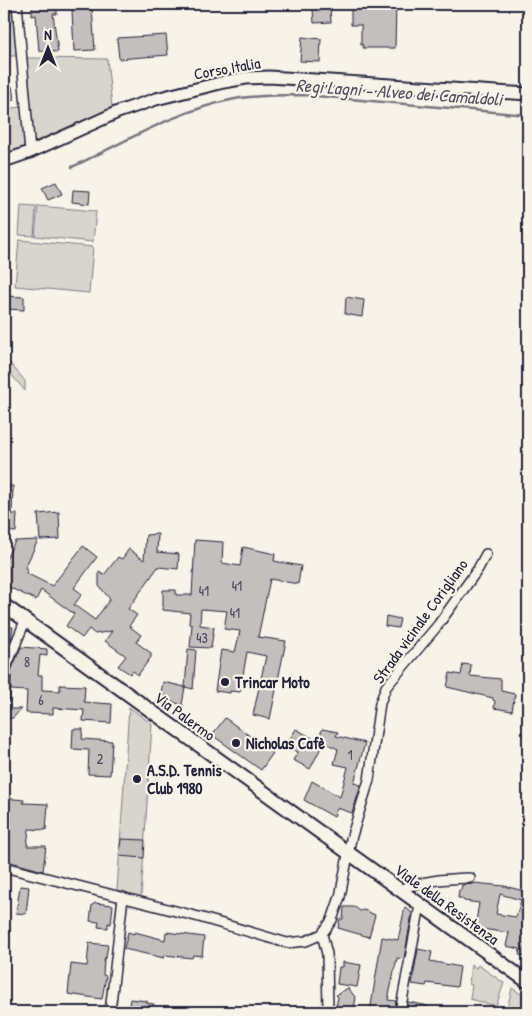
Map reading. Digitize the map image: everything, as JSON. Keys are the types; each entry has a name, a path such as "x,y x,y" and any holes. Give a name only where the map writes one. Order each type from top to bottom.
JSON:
{"main road":[{"name":"Via Palermo","path":"4,605 348,853"},
{"name":"Viale della Resistenza","path":"348,853 528,982"}],"street":[{"path":"17,4 30,152"},
{"name":"Corso Italia","path":"4,161 30,152 134,107 176,94 246,78 279,78 528,94"},
{"name":"Strada vicinale Corigliano","path":"322,934 332,920 344,884 348,853 369,780 380,703 386,687 448,611 478,569 486,554"},
{"path":"4,699 5,670 25,621"},
{"path":"4,868 199,917 287,943 306,941 322,934 327,954 328,1012"},
{"path":"399,890 416,883 439,879 470,878"},
{"path":"110,1012 123,897"},
{"path":"400,1012 420,905"}],"shaded area":[{"path":"4,4 13,4 17,56 4,56"},
{"path":"27,58 107,59 112,107 109,110 34,142"},
{"path":"22,107 25,146 4,154 4,109"},
{"path":"21,206 36,207 34,236 19,235"},
{"path":"38,206 96,211 93,242 35,236"},
{"path":"19,240 93,247 89,293 15,286"},
{"path":"4,356 25,381 25,391 4,366"},
{"name":"A.S.D. Tennis Club 1980","path":"129,707 152,724 141,897 117,890"},
{"path":"471,964 476,968 478,965 504,983 496,1006 470,999 472,985 469,984"},
{"path":"512,988 528,999 528,1012 507,1009"}],"building":[{"path":"32,4 57,4 57,14 53,14 58,52 39,51 36,15 32,16"},
{"path":"351,4 396,4 395,48 363,48 363,45 361,45 361,25 351,25"},
{"path":"330,8 331,22 314,23 313,9"},
{"path":"92,9 95,50 74,51 72,10"},
{"path":"166,35 168,55 119,59 117,38"},
{"path":"302,37 321,39 320,62 300,61"},
{"path":"12,86 14,100 4,102 4,87"},
{"path":"56,182 62,194 48,200 42,188"},
{"path":"73,190 90,191 89,204 72,202"},
{"path":"4,296 24,297 24,310 4,309"},
{"path":"346,297 364,300 362,317 345,314"},
{"path":"4,486 13,486 12,514 17,514 16,532 4,531"},
{"path":"59,512 60,539 40,540 38,514"},
{"path":"158,534 157,552 179,554 178,569 158,567 128,609 137,615 129,626 141,635 136,642 151,653 151,657 138,675 133,671 130,674 118,666 126,656 105,641 112,631 95,634 89,629 82,638 66,626 74,614 41,590 36,600 4,585 7,579 4,578 4,557 6,559 15,541 38,540 25,568 28,569 26,573 52,586 83,546 97,557 74,588 82,594 74,605 95,620 110,599 99,586 99,572 104,575 118,557 122,559 129,549 144,560 146,535"},
{"path":"195,540 223,542 222,563 240,566 243,547 275,554 274,561 301,566 298,584 270,579 258,637 286,641 270,719 253,715 266,656 247,652 240,692 215,691 221,650 235,652 240,631 224,629 227,611 201,609 200,625 214,627 211,648 190,647 192,625 189,624 190,613 163,610 163,590 176,590 176,595 192,595"},
{"path":"386,616 400,619 398,628 385,626"},
{"path":"4,627 13,627 11,640 4,639"},
{"path":"21,647 47,649 47,656 40,655 38,675 42,675 42,690 60,691 60,685 85,686 84,702 112,704 111,723 83,721 84,710 53,708 53,714 26,713 27,691 11,690 11,671"},
{"path":"188,649 196,650 193,689 185,687"},
{"path":"463,664 471,665 470,676 501,679 501,691 515,694 512,711 494,708 495,701 493,698 447,687 450,673 461,675"},
{"path":"163,682 185,687 182,705 166,700 161,693"},
{"path":"6,709 21,709 13,718 5,718"},
{"path":"225,718 273,753 261,770 212,735"},
{"path":"73,729 83,729 82,739 112,741 110,775 88,774 89,750 72,749"},
{"path":"296,729 323,744 310,769 293,760 298,752 286,746"},
{"path":"322,729 338,732 336,736 365,743 354,783 361,785 352,813 337,808 334,817 304,800 312,781 340,797 348,767 334,764 338,749 319,740"},
{"path":"4,798 24,800 23,803 48,804 46,830 29,829 27,846 46,846 43,871 4,860"},
{"path":"121,839 145,840 144,858 119,856"},
{"path":"528,884 528,956 519,955 520,949 506,946 509,933 475,928 479,903 464,901 462,898 458,898 462,885 504,886 524,891","holes":["500,894 521,900 516,917 496,914"]},
{"path":"20,886 29,887 26,914 16,913"},
{"path":"95,903 113,905 111,924 108,923 108,928 98,927 99,922 90,921 92,905"},
{"path":"344,907 355,907 360,911 364,910 375,915 369,937 338,928 340,919 343,919"},
{"path":"405,907 412,913 404,959 397,958 388,1000 396,1001 394,1012 370,1012 382,937 398,940"},
{"path":"128,932 165,940 166,932 204,937 202,956 193,955 192,958 165,955 164,958 124,949"},
{"path":"89,943 108,945 104,959 103,975 106,976 102,999 68,994 71,964 87,966"},
{"path":"418,949 432,952 430,961 460,967 457,987 427,983 426,986 412,984"},
{"path":"343,962 361,965 357,987 337,984 339,967 343,967"},
{"path":"348,988 356,998 353,1012 335,1012 338,997 336,995"},
{"path":"130,999 147,1001 147,1003 154,1004 152,1012 128,1012"},
{"path":"408,1002 424,1005 439,1012 406,1012"}],"waterway":[{"name":"Regi Lagni - Alveo dei Camaldoli","path":"72,167 172,119 214,104 235,99 305,95 528,115"}],"place":[{"name":"Trincar Moto","path":"225,682"},
{"name":"Nicholas Cafè","path":"236,743"},
{"name":"A.S.D. Tennis Club 1980","path":"137,779"}]}
